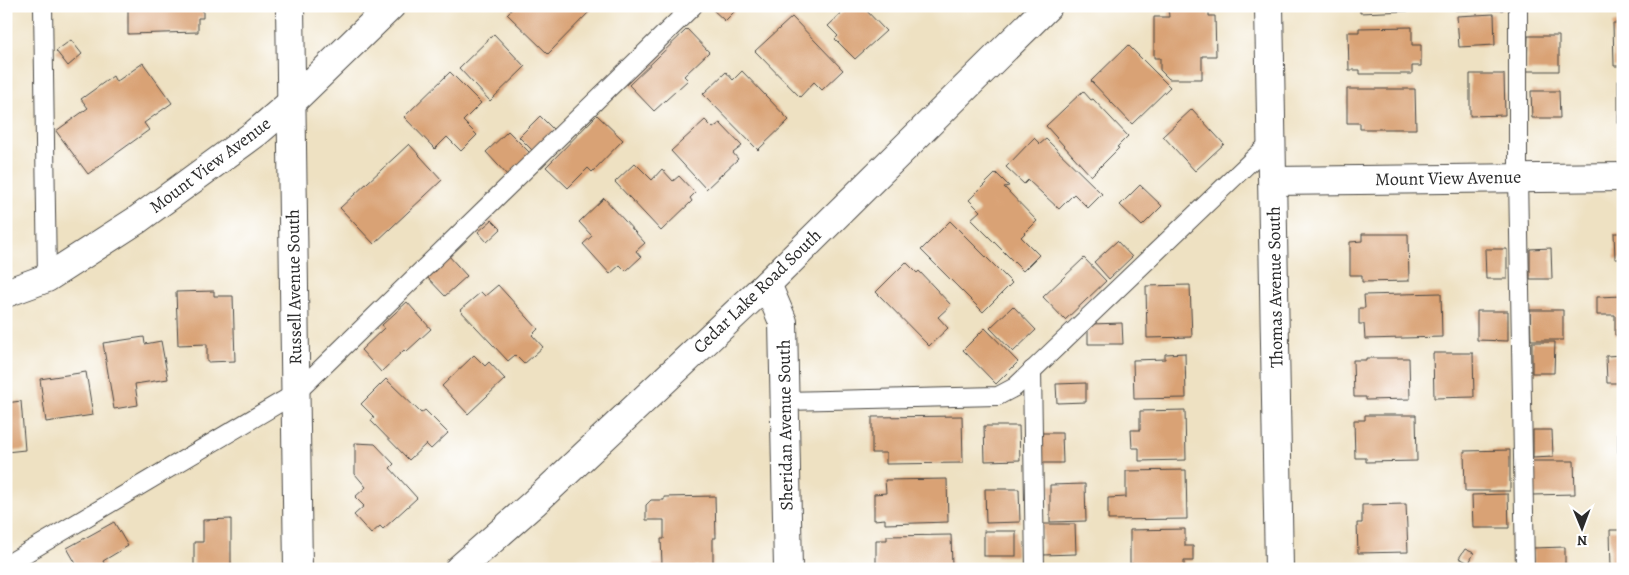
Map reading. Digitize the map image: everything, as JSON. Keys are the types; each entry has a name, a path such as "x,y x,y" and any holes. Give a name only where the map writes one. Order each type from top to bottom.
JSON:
{"street":[{"name":"Russell Avenue South","path":"290,6 298,569"},
{"name":"Mount View Avenue","path":"6,293 47,278 137,220 256,133 291,103 391,6"},
{"name":"Cedar Lake Road South","path":"459,569 534,503 766,284 1048,6"},
{"name":"Thomas Avenue South","path":"1269,6 1279,569"},
{"name":"Mount View Avenue","path":"1273,181 1623,176"},
{"name":"Sheridan Avenue South","path":"766,284 783,322 788,569"}],"lane":[{"path":"44,6 47,278"},
{"path":"6,565 296,393 693,6"},
{"path":"1518,6 1518,177 1526,569"},
{"path":"785,401 998,396 1015,387 1272,141"},
{"path":"1032,370 1035,569"}],"building":[{"path":"128,6 203,6 203,18 198,18 198,32 128,34"},
{"path":"515,6 589,6 592,9 548,54 507,14"},
{"path":"712,6 740,6 725,21 711,8"},
{"path":"849,6 862,6 886,31 855,59 835,39 838,36 828,26"},
{"path":"1168,6 1209,6 1209,16 1215,16 1216,56 1202,56 1202,79 1169,79 1160,70 1160,58 1154,58 1154,17 1169,17"},
{"path":"1360,6 1408,6 1408,11 1360,13"},
{"path":"1454,6 1503,6 1503,10 1455,10"},
{"path":"1494,14 1495,45 1459,47 1457,16"},
{"path":"792,17 843,70 822,90 814,82 800,97 755,51"},
{"path":"1613,23 1623,23 1623,66 1614,66"},
{"path":"1412,27 1412,45 1421,45 1421,66 1412,66 1412,74 1360,74 1360,70 1349,70 1348,32 1359,32 1359,28"},
{"path":"687,29 709,52 684,76 688,80 654,111 629,85"},
{"path":"494,34 525,67 490,101 459,68"},
{"path":"1528,36 1559,36 1559,71 1527,71"},
{"path":"71,40 82,54 68,66 56,51"},
{"path":"1128,45 1170,87 1132,124 1091,81"},
{"path":"143,63 172,103 144,123 149,130 88,174 56,131 88,108 81,99 113,76 116,82"},
{"path":"742,71 789,120 758,150 703,94 726,72 733,80"},
{"path":"450,72 481,103 463,121 477,135 461,151 447,137 435,149 404,117"},
{"path":"1470,74 1504,74 1505,115 1470,116"},
{"path":"1618,81 1623,81 1623,123 1618,123"},
{"path":"1347,89 1415,89 1416,129 1360,129 1360,123 1347,123"},
{"path":"1083,91 1128,136 1117,147 1119,148 1091,176 1046,126"},
{"path":"1531,91 1559,91 1560,118 1532,118"},
{"path":"1192,109 1224,144 1195,171 1163,136"},
{"path":"597,115 623,140 592,172 588,168 568,188 546,167"},
{"path":"540,116 554,130 532,150 519,137"},
{"path":"705,120 713,128 720,123 742,146 733,153 738,159 706,189 671,151"},
{"path":"508,131 531,154 508,176 486,152"},
{"path":"1034,138 1040,144 1046,139 1102,194 1088,208 1074,194 1059,209 1028,180 1024,184 1006,167"},
{"path":"409,144 442,180 374,244 340,208"},
{"path":"635,163 652,180 662,169 673,181 679,176 695,193 690,198 692,201 661,231 615,182"},
{"path":"996,173 1009,186 1004,187 1037,221 1021,237 1039,255 1023,271 971,219 980,211 969,200"},
{"path":"1140,185 1162,206 1142,226 1120,205"},
{"path":"604,198 645,243 636,251 641,257 626,271 620,265 610,274 583,244 592,236 579,222"},
{"path":"492,220 501,229 487,242 478,232"},
{"path":"950,221 1012,283 983,312 921,250"},
{"path":"1614,233 1623,233 1623,259 1615,259"},
{"path":"1362,234 1408,234 1409,281 1362,282 1362,275 1350,275 1350,242 1362,241"},
{"path":"1117,241 1132,257 1109,279 1094,262"},
{"path":"1551,248 1552,279 1530,279 1530,249"},
{"path":"1485,249 1507,249 1507,279 1486,279"},
{"path":"448,255 467,276 445,296 426,276"},
{"path":"1084,258 1106,281 1065,320 1043,297"},
{"path":"906,262 917,273 919,271 951,305 938,317 948,328 929,346 876,292"},
{"path":"498,285 538,329 532,335 543,347 524,364 515,355 508,361 460,310 481,292 485,296"},
{"path":"1190,285 1192,337 1147,338 1146,286"},
{"path":"214,291 214,296 233,296 235,361 207,362 207,344 178,345 176,292"},
{"path":"1441,293 1442,337 1365,339 1364,324 1359,324 1359,308 1365,308 1364,295"},
{"path":"1623,296 1623,335 1615,335 1615,315 1597,315 1597,297"},
{"path":"407,302 431,329 406,352 404,350 381,372 361,350 384,328 382,325"},
{"path":"1013,306 1036,330 1013,352 990,328"},
{"path":"1530,310 1563,310 1563,340 1531,340"},
{"path":"1477,311 1508,311 1508,341 1477,340"},
{"path":"1122,323 1123,344 1088,344 1088,328 1091,324"},
{"path":"985,328 1018,362 996,384 963,350"},
{"path":"144,337 145,344 161,341 168,379 135,384 138,405 114,409 103,343"},
{"path":"1532,342 1555,342 1554,373 1532,373"},
{"path":"1185,353 1186,398 1134,399 1133,360 1165,359 1165,354"},
{"path":"1433,353 1473,353 1474,397 1434,398"},
{"path":"474,355 485,366 489,362 505,379 468,414 442,386"},
{"path":"1623,355 1623,383 1607,383 1606,356"},
{"path":"1366,358 1409,358 1410,399 1366,400 1366,397 1354,397 1353,360 1366,360"},
{"path":"86,372 93,415 46,422 40,379"},
{"path":"386,379 421,413 425,410 448,433 431,449 426,444 409,460 371,421 374,417 361,404"},
{"path":"1086,383 1086,402 1057,403 1056,384"},
{"path":"21,401 25,450 6,452 6,403"},
{"path":"1185,410 1186,460 1139,461 1139,448 1132,448 1131,430 1140,430 1140,411"},
{"path":"1365,415 1416,415 1417,461 1366,462 1366,458 1355,458 1354,420 1365,420"},
{"path":"1618,415 1623,415 1623,452 1618,452"},
{"path":"962,416 963,463 886,464 886,453 872,453 872,417"},
{"path":"984,426 1019,426 1020,460 985,461"},
{"path":"1533,430 1552,430 1553,457 1533,458"},
{"path":"1040,433 1062,433 1063,463 1041,463"},
{"path":"355,443 375,444 394,464 390,468 417,498 383,529 380,526 371,534 354,515 364,506 355,497 366,487 355,474"},
{"path":"1510,450 1510,491 1465,491 1464,451"},
{"path":"1532,461 1574,461 1575,494 1532,495"},
{"path":"1186,470 1187,519 1108,520 1108,498 1126,497 1126,471"},
{"path":"947,479 948,522 885,524 885,519 874,520 874,494 886,493 885,480"},
{"path":"1085,484 1086,521 1050,522 1050,485"},
{"path":"985,489 1019,489 1020,522 986,523"},
{"path":"1508,494 1509,528 1473,528 1472,495"},
{"path":"715,496 716,538 713,538 713,566 695,566 695,569 653,569 653,564 662,564 661,539 664,539 664,520 646,520 646,505 651,500 664,500 664,497"},
{"path":"1406,504 1408,552 1358,553 1357,523 1362,523 1362,505"},
{"path":"231,519 231,569 194,569 194,542 203,542 203,520"},
{"path":"114,522 128,546 103,561 105,565 98,569 79,569 67,548"},
{"path":"1042,524 1075,524 1076,554 1043,555"},
{"path":"1185,529 1185,546 1193,546 1193,561 1184,561 1184,569 1150,569 1150,564 1130,564 1130,530"},
{"path":"1610,530 1623,530 1623,569 1611,569"},
{"path":"984,531 1016,531 1016,556 984,556"},
{"path":"951,535 952,566 933,567 933,569 876,569 876,540 887,540 887,536"},
{"path":"1565,547 1565,569 1534,569 1533,548"},
{"path":"1465,549 1474,553 1469,563 1459,558"}]}
